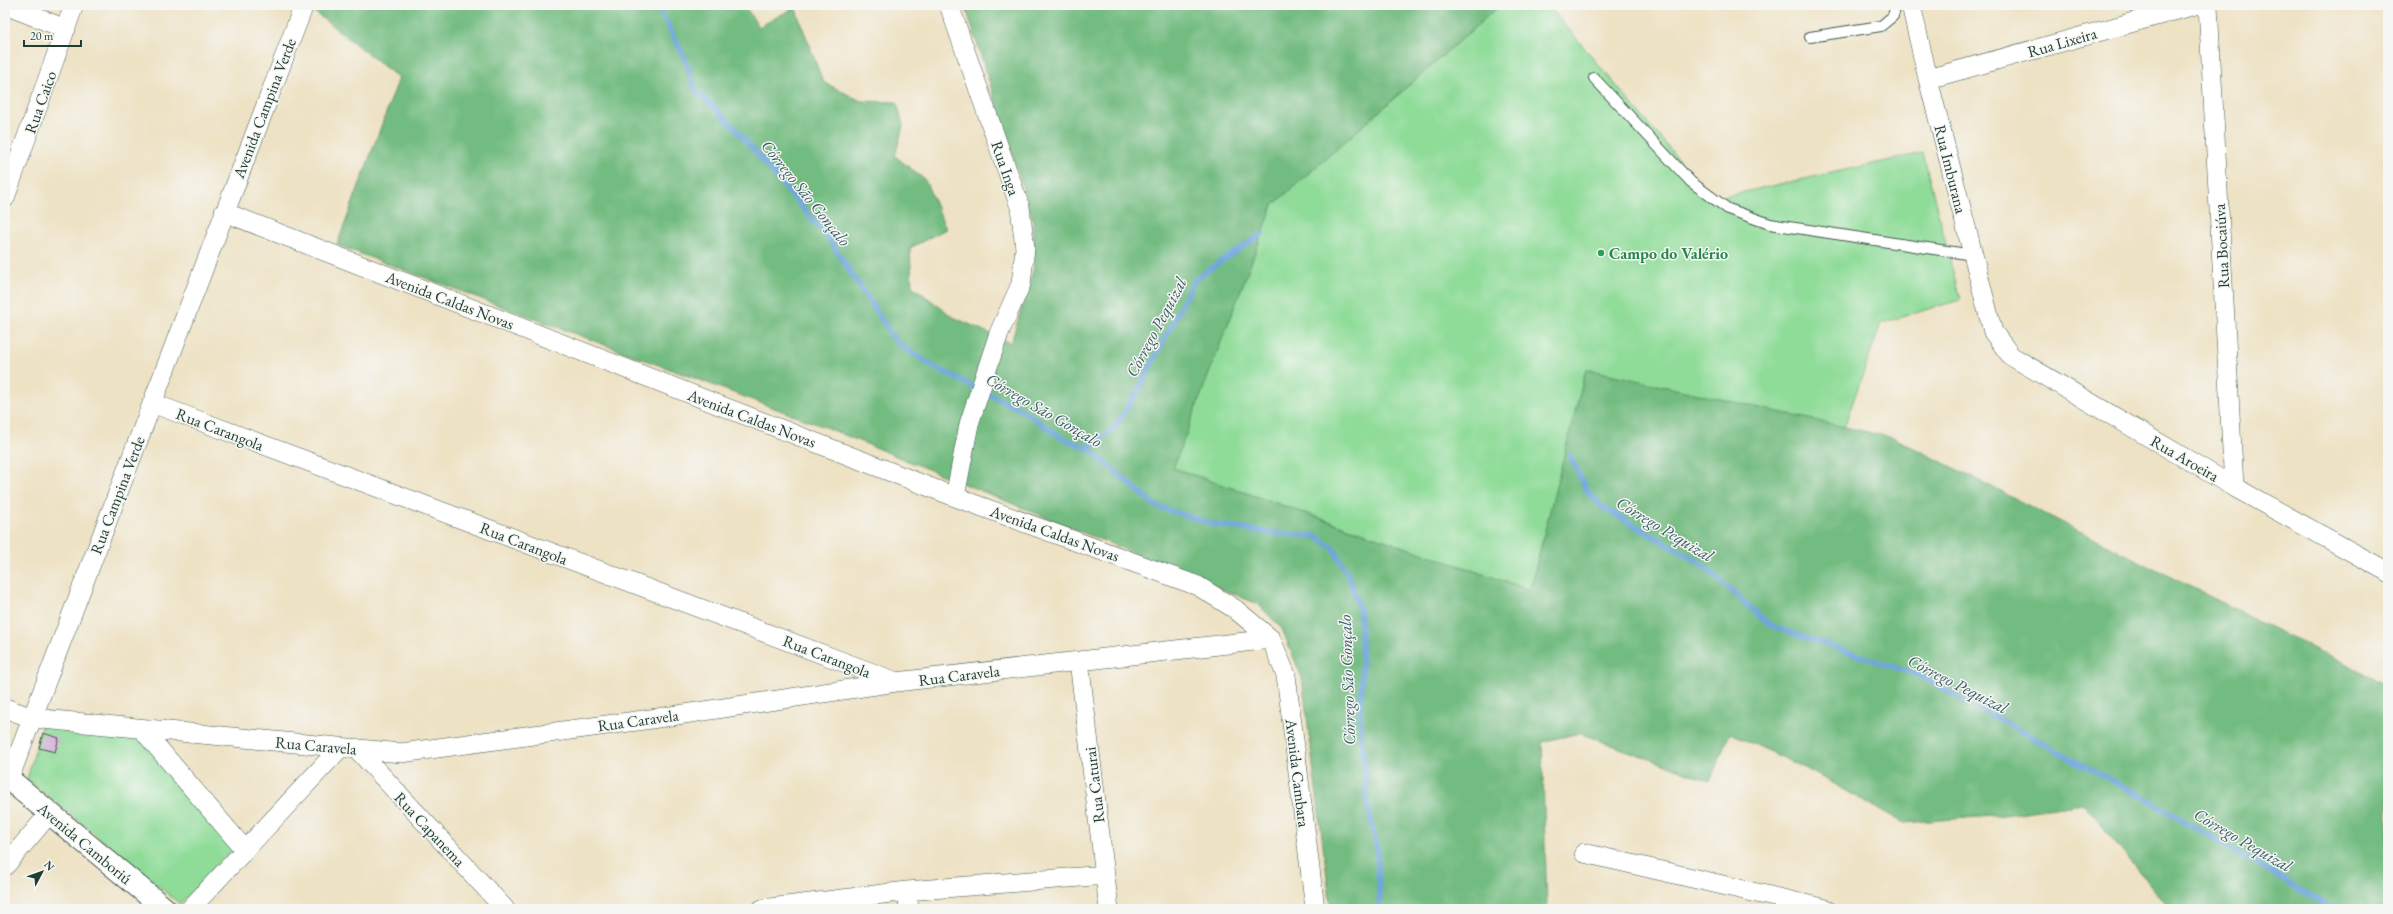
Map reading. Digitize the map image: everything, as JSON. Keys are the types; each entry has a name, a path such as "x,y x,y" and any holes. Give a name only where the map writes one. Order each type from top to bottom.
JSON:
{"street":[{"path":"5,5 66,29"},
{"name":"Rua Caico","path":"5,198 74,5"},
{"name":"Avenida Campina Verde","path":"224,212 304,5"},
{"name":"Rua Inga","path":"949,5 1020,207 1026,248 1021,284 999,333 969,424 955,497"},
{"name":"Rua Imburana","path":"1911,5 1928,79 1993,332"},
{"name":"Rua Lixeira","path":"1928,79 2195,5"},
{"name":"Rua Bocaiúva","path":"2208,5 2234,487"},
{"name":"Rua Campina Verde","path":"7,778 32,718 224,212"},
{"name":"Avenida Caldas Novas","path":"224,212 955,497 1198,586 1236,609 1271,639"},
{"name":"Rua Aroeira","path":"1993,332 2011,356 2234,487 2388,572"},
{"name":"Rua Carangola","path":"152,403 896,682"},
{"name":"Rua Caravela","path":"5,708 32,718 401,753 651,719 896,682 1271,639"},
{"name":"Avenida Cambara","path":"1271,639 1286,675 1315,909"},
{"name":"Rua Caturai","path":"1079,661 1109,909"},
{"path":"142,729 245,850"},
{"path":"190,909 245,850 349,748"},
{"name":"Rua Capanema","path":"349,748 504,909"},
{"name":"Avenida Camboriú","path":"7,778 165,909"},
{"path":"5,866 49,814"},
{"path":"1584,853 1826,909"},
{"path":"762,909 908,900 1105,875"}],"lane":[{"path":"1810,37 1881,26 1893,16 1896,5"},
{"path":"1594,78 1691,182 1728,209 1770,224 1973,255"}],"green space":[{"path":"314,5 744,5 759,27 795,7 823,82 861,101 897,102 903,126 895,156 925,180 946,229 910,248 912,286 953,317 1011,343 1034,268 1033,220 965,5 1500,5 1273,205 1173,468 1530,590 1586,369 1894,438 2388,686 2388,909 2170,909 2084,804 2004,815 1904,823 1803,767 1730,733 1710,781 1579,733 1542,742 1547,909 1331,909 1302,678 1282,629 1258,604 825,427 337,245 399,78 312,10"},
{"name":"Campo do Valério","path":"1500,5 1548,5 1712,199 1923,153 1960,300 1881,323 1844,427 1586,369 1530,590 1173,468 1273,205"},
{"path":"42,726 138,737 235,846 180,904 27,779"}],"building":[{"path":"43,733 59,738 55,752 39,748"}],"waterway":[{"name":"Córrego São Gonçalo","path":"657,5 684,56 695,89 735,128 828,238 897,343 936,368 1023,411 1064,439 1088,448 1156,506 1212,524 1271,533 1316,536 1334,549 1349,577 1360,612 1362,669 1360,716 1368,807 1377,849 1380,909"},
{"name":"Córrego Pequizal","path":"1088,448 1114,428 1138,391 1195,279 1262,234"},
{"name":"Córrego Pequizal","path":"1569,454 1587,491 1602,507 1700,563 1771,626 1918,675 2162,808 2328,906 2338,909"}],"place":[{"name":"Campo do Valério","path":"1601,253"}]}
